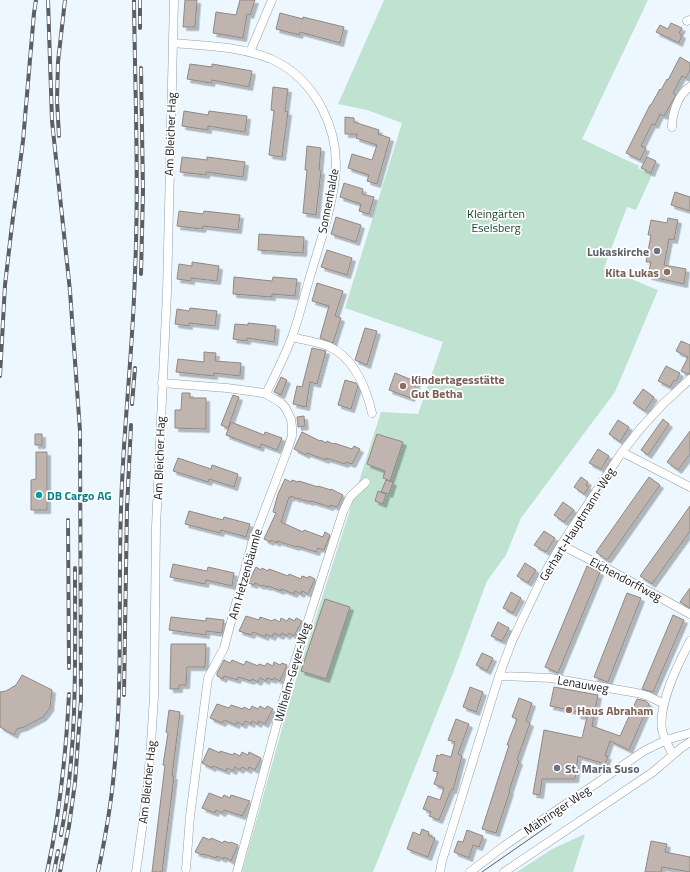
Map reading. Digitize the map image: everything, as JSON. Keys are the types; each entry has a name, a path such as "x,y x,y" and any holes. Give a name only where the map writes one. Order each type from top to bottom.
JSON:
{"street":[{"name":"Am Bleicher Hag","path":"136,872 147,793 154,696 156,527 167,292 174,0"},
{"path":"250,52 272,0"},
{"name":"Sonnenhalde","path":"173,43 205,44 250,52 272,60 288,69 311,90 329,122 334,141 336,168 331,201 292,338 266,394"},
{"path":"672,127 674,111 684,91 690,87"},
{"path":"292,338 327,346 351,364 358,373 363,384 372,413"},
{"name":"Gerhart-Hauptmann-Weg","path":"440,872 442,861 499,676 512,642 543,576 561,545 622,452 663,404 690,379"},
{"name":"Am Hetzenbäumle","path":"162,383 227,388 266,394 285,407 291,419 292,436 252,543 224,648 208,678 190,816 186,869"},
{"path":"622,452 690,487"},
{"name":"Wilhelm-Geyer-Weg","path":"237,872 288,683 340,519 350,497 366,482"},
{"name":"Eichendorffweg","path":"561,545 690,614"},
{"path":"673,755 662,727 662,716 664,704 675,672 690,641"},
{"name":"Lenauweg","path":"499,676 550,678 637,693 648,696 664,704"},
{"name":"Mähringer Weg","path":"470,872 504,846 640,753 666,740 690,733"},
{"name":"Mähringer Weg","path":"504,872 653,772 690,742"}],"green space":[{"name":"Kleingärten Eselsberg","path":"384,0 648,0 582,139 639,166 638,168 652,175 636,210 627,207 604,268 658,290 615,392 521,518 506,555 487,581 453,673 373,872 242,872 293,689 381,412 418,414 443,342 345,308 402,123 367,110 338,104"},
{"path":"585,834 573,872 517,872 552,849"}],"building":[{"path":"185,0 197,0 195,27 183,27"},
{"path":"240,0 255,0 250,15 247,14 243,38 213,33 216,12 236,15"},
{"path":"280,13 344,27 340,43 300,32 299,35 276,29"},
{"path":"671,23 682,28 679,33 682,35 679,43 656,32 660,25 668,29"},
{"path":"680,57 690,63 690,70 686,78 682,76 673,93 676,95 664,116 660,114 655,125 652,124 641,146 646,148 640,160 626,153 650,105 667,79 668,80"},
{"path":"190,64 212,67 212,64 252,71 249,87 212,80 211,83 187,79"},
{"path":"273,87 288,89 285,111 288,112 282,157 269,155 274,111 271,110"},
{"path":"184,111 208,115 209,111 247,116 245,132 208,126 208,130 182,126"},
{"path":"345,117 354,118 354,122 379,130 378,134 390,138 377,184 367,181 369,175 348,168 352,154 372,160 377,145 356,138 357,134 345,134"},
{"path":"307,146 321,148 319,170 321,171 316,215 303,213 307,170 305,170"},
{"path":"182,157 207,160 207,157 245,162 243,177 206,172 206,175 180,172"},
{"path":"647,157 656,161 651,173 641,168"},
{"path":"344,183 363,189 362,194 374,197 369,214 359,211 361,204 340,197"},
{"path":"675,192 690,197 690,211 671,205"},
{"path":"179,211 203,214 204,211 240,215 238,230 203,226 202,229 177,226"},
{"path":"336,217 361,225 356,242 331,234"},
{"name":"Lukaskirche","path":"668,218 678,220 674,240 669,239 664,265 686,269 684,284 648,276 651,262 646,262 651,235 648,235 651,220 667,223"},
{"path":"259,234 304,237 303,253 258,250"},
{"path":"327,250 352,258 347,275 321,267"},
{"path":"192,262 219,266 217,281 191,278 191,281 177,279 179,264 192,266"},
{"path":"234,277 272,281 273,277 297,279 295,296 272,294 272,297 233,294"},
{"path":"317,283 343,291 335,316 341,318 333,343 320,338 329,306 312,301"},
{"path":"190,308 217,311 215,326 189,323 189,326 175,324 177,309 189,311"},
{"path":"248,323 276,326 274,342 247,338 247,341 233,339 235,324 248,325"},
{"path":"365,328 377,331 367,365 355,360"},
{"path":"681,341 690,345 690,374 681,371 688,357 676,351"},
{"path":"312,348 326,351 317,384 310,382 306,407 293,404 297,386 302,387"},
{"path":"204,352 216,353 215,361 241,363 240,376 214,373 214,376 176,372 178,359 204,362"},
{"path":"666,366 680,373 676,381 674,380 670,387 658,381"},
{"name":"Kindertagesstätte Gut Betha","path":"395,373 417,382 411,398 389,390"},
{"path":"281,377 287,380 281,395 274,392"},
{"path":"345,380 356,383 358,386 351,409 338,405"},
{"path":"643,389 654,397 645,411 633,403"},
{"path":"182,393 190,393 190,398 206,398 206,429 175,428 175,410 181,410"},
{"path":"233,395 239,397 228,428 221,425"},
{"path":"304,416 305,426 298,427 297,417"},
{"path":"663,419 669,424 648,455 641,450"},
{"path":"618,420 629,427 620,442 609,434"},
{"path":"231,422 264,435 265,432 282,438 277,450 261,444 260,448 226,435"},
{"path":"690,431 690,454 678,470 667,462"},
{"path":"302,432 326,443 327,441 352,449 354,446 360,449 352,464 346,462 345,464 326,458 326,460 307,453 306,455 294,449"},
{"path":"35,434 42,434 42,445 35,445"},
{"path":"377,434 403,442 390,481 383,478 385,471 367,464"},
{"path":"598,449 609,456 601,469 589,463"},
{"name":"DB Cargo AG","path":"36,452 47,452 47,510 31,510 31,480 36,479"},
{"path":"178,458 211,469 212,465 238,474 234,487 209,479 208,482 173,471"},
{"path":"581,477 588,482 586,485 589,487 584,494 574,487"},
{"path":"649,477 660,485 608,559 605,559 596,552"},
{"path":"285,479 291,482 292,480 299,481 318,487 331,489 343,495 337,507 331,505 330,507 311,501 304,501 291,496 291,498 289,497 281,522 303,532 304,530 323,537 325,532 330,535 324,550 318,548 316,552 277,541 277,543 271,540 270,542 264,539 276,513 273,512 278,494"},
{"path":"386,480 393,482 389,494 381,492"},
{"path":"378,491 386,494 383,504 375,501"},
{"path":"563,502 574,510 564,522 554,515"},
{"path":"690,506 690,531 652,584 640,576"},
{"path":"189,511 223,520 224,517 250,524 246,537 221,530 220,533 185,524"},
{"path":"544,531 555,538 546,552 534,545"},
{"path":"525,563 536,570 528,583 517,576"},
{"path":"173,564 207,571 208,567 234,573 232,586 206,580 205,584 170,577"},
{"path":"587,566 600,572 558,673 545,667"},
{"path":"256,567 261,570 262,568 268,571 269,569 288,576 289,574 301,579 302,576 308,578 309,576 315,579 308,594 302,591 301,594 295,591 294,594 281,589 281,591 268,586 248,583"},
{"path":"690,588 690,608 680,602"},
{"path":"511,592 521,598 513,613 503,608"},
{"path":"627,593 641,598 608,682 594,677"},
{"path":"325,599 350,607 326,679 301,671"},
{"path":"673,615 684,620 653,692 642,689"},
{"path":"246,616 259,620 260,617 272,621 274,619 280,622 281,618 287,621 289,618 295,621 296,618 302,621 294,636 289,633 287,636 282,633 280,636 274,633 272,637 266,634 265,637 253,632 251,635 239,631"},
{"path":"171,617 206,621 206,618 224,620 222,633 206,631 206,635 169,630"},
{"path":"498,622 509,628 502,641 491,636"},
{"path":"171,644 206,644 205,667 187,667 186,685 179,685 179,689 170,689"},
{"path":"482,653 493,658 487,671 476,665"},
{"path":"224,660 230,663 232,660 244,665 246,661 258,666 259,664 265,666 267,663 273,666 274,662 280,665 282,663 287,665 280,681 274,678 273,680 267,678 266,681 260,678 258,682 252,679 251,681 238,677 237,680 224,676 223,679 217,676 217,673"},
{"path":"22,675 52,690 50,708 43,717 17,729 14,735 0,727 0,692 6,691 16,685"},
{"path":"470,687 483,692 476,712 463,707"},
{"path":"554,687 598,695 592,726 620,736 637,699 646,701 649,704 629,750 610,741 605,756 608,756 605,764 578,756 575,779 542,779 540,795 533,794 544,730 582,738 587,717 577,715 578,712 550,706"},
{"path":"519,698 532,703 526,721 530,723 517,760 519,761 496,833 482,829 509,745 507,745 517,719 512,717"},
{"path":"217,704 229,708 231,705 243,709 244,707 250,710 252,706 258,709 260,706 265,709 267,706 273,709 265,724 259,721 258,724 252,721 251,724 245,721 243,725 237,722 236,725 224,720 222,723 210,718"},
{"path":"169,710 180,712 172,776 174,776 162,872 152,872 165,765 163,765 168,733 166,732"},
{"path":"456,719 469,724 458,754 462,756 453,790 451,790 439,820 429,816 431,812 423,809 428,796 440,800 444,788 434,784 438,772 433,771 437,755 440,756 441,754 451,757 455,742 448,740"},
{"path":"209,748 220,753 220,751 233,755 234,753 240,756 242,752 248,755 249,752 261,758 255,770 249,767 248,770 242,767 240,770 235,767 233,771 227,768 226,771 213,766 212,768 202,763"},
{"path":"209,793 222,798 224,795 230,798 231,795 250,801 242,816 224,810 222,813 216,810 215,813 202,808"},
{"path":"422,829 429,832 428,835 435,838 428,857 407,849 413,832 420,835"},
{"path":"467,830 483,836 479,847 473,845 469,858 454,852 458,841 463,842"},
{"path":"203,837 210,840 211,838 223,843 224,841 238,845 231,861 224,857 223,859 217,856 216,858 195,852"},
{"path":"651,841 667,844 665,852 690,857 690,872 662,867 661,872 645,872"}],"tram line":[{"path":"482,872 551,824"}],"railway":[{"path":"0,376 5,285 23,141 36,0"},
{"path":"48,0 52,121 70,291 80,431 81,700 75,783 69,826 60,872"},
{"path":"59,136 57,100 58,62 65,0"},
{"path":"98,872 111,797 117,739 122,479 134,302 136,238 137,170 134,0"},
{"path":"140,0 140,28"},
{"path":"141,68 143,191 141,274"},
{"path":"132,404 135,368"},
{"path":"124,695 127,508 131,425"},
{"path":"68,520 69,668"},
{"path":"61,835 73,735 75,568"},
{"path":"47,872 56,828 62,783 69,694"},
{"path":"54,872 58,851"}],"place":[{"name":"Lukaskirche","path":"657,251"},
{"name":"Kita Lukas","path":"667,272"},
{"name":"Kindertagesstätte Gut Betha","path":"403,386"},
{"name":"DB Cargo AG","path":"39,495"},
{"name":"Haus Abraham","path":"569,710"},
{"name":"St. Maria Suso","path":"557,768"}]}
